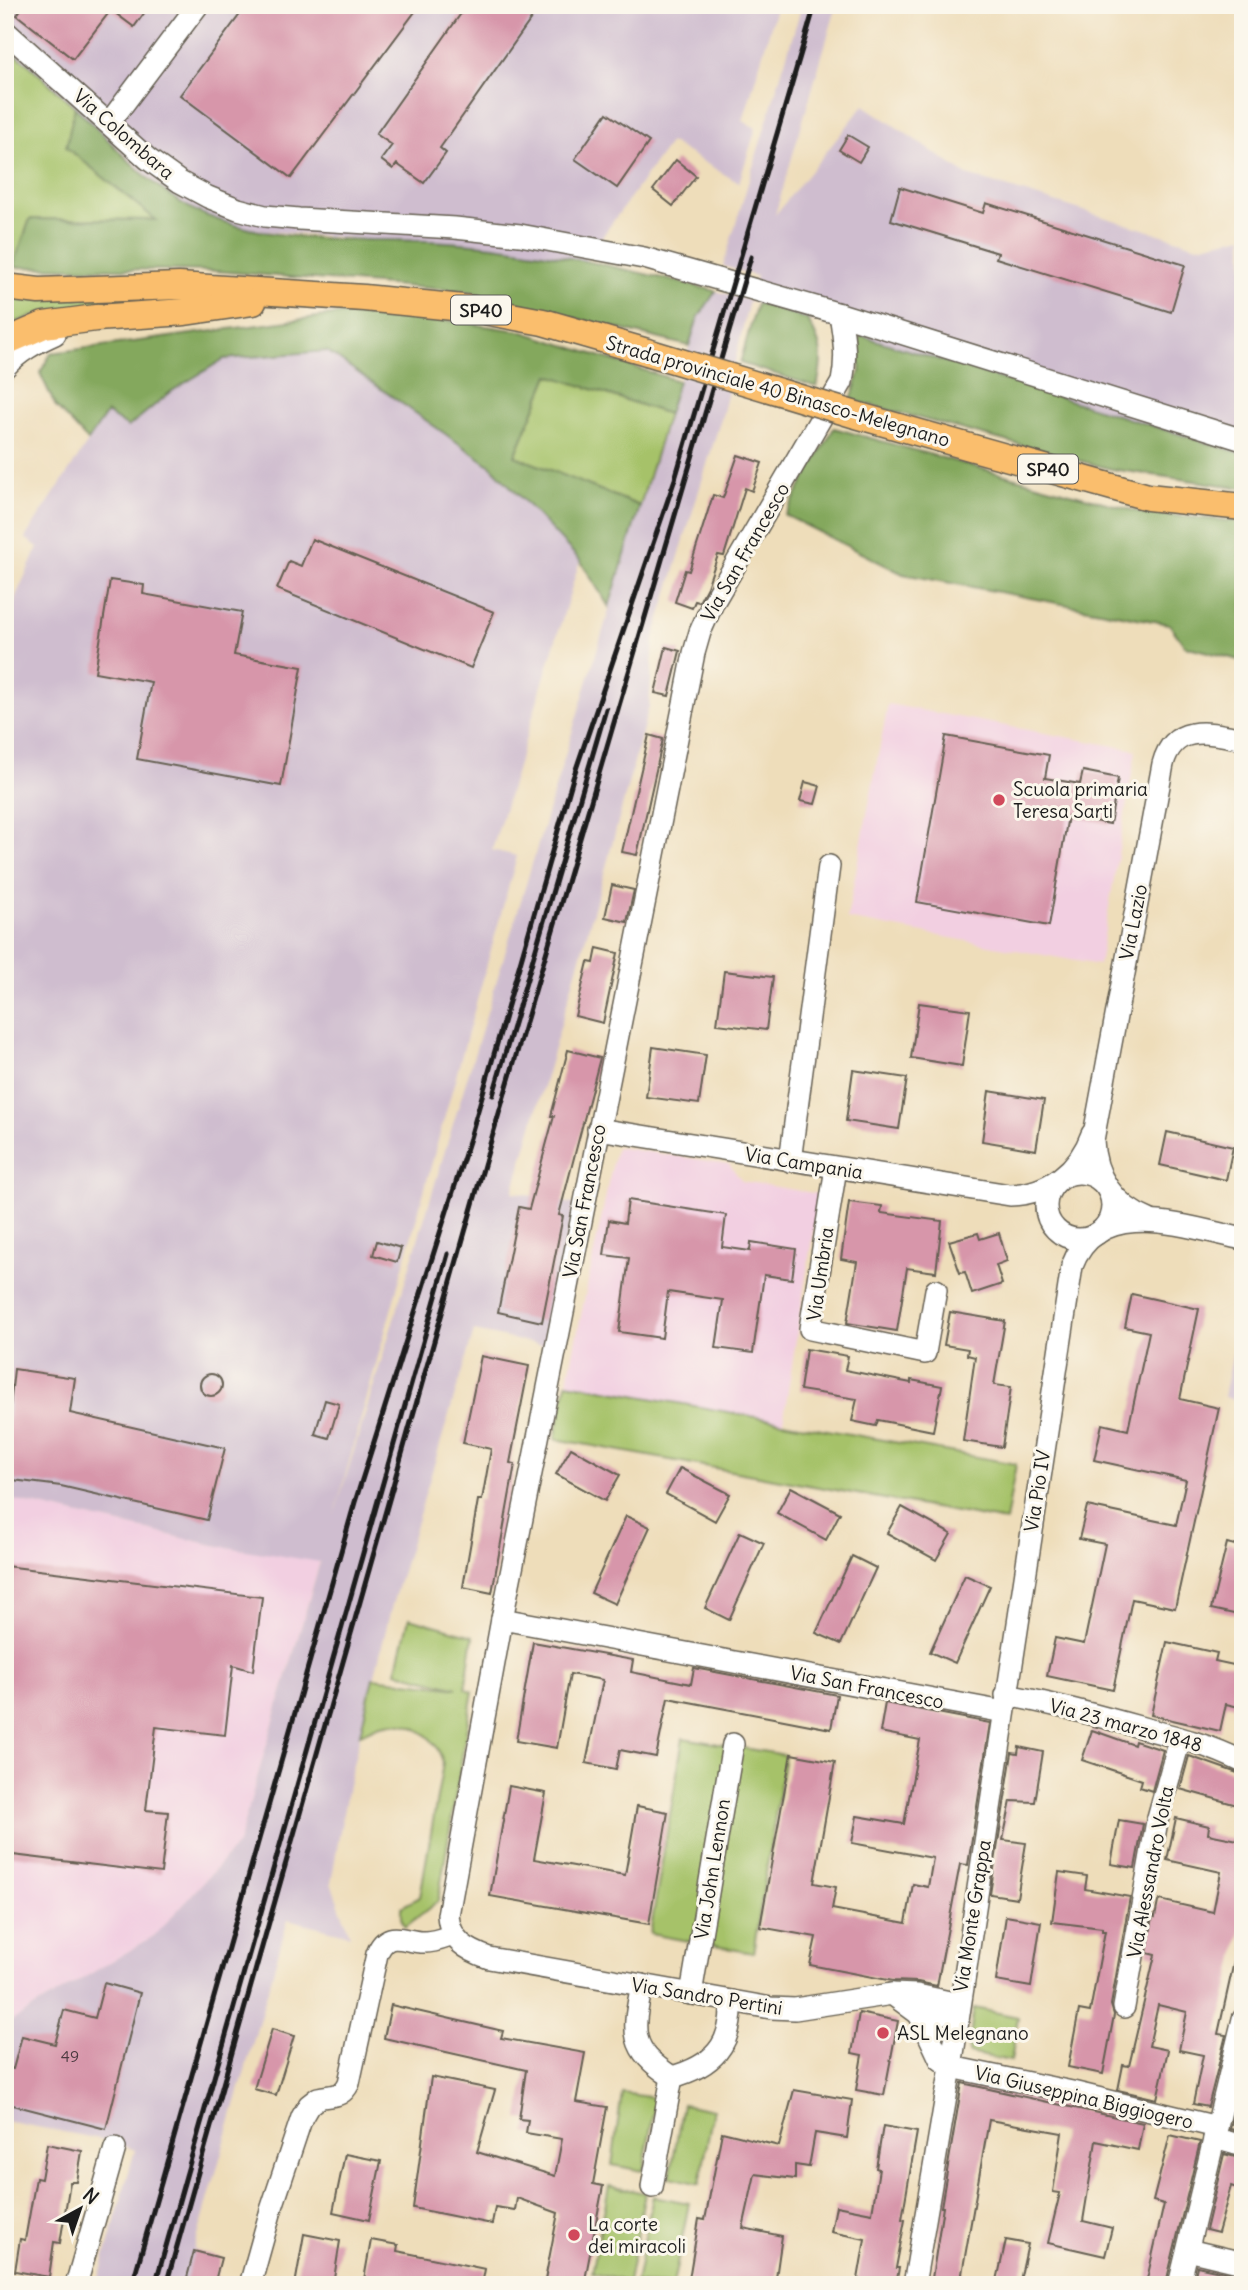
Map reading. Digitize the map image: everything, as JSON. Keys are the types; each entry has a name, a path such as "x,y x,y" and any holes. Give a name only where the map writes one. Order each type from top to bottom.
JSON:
{"main road":[{"name":"Strada provinciale 40 Binasco-Melegnano","path":"5,287 39,292 178,286 310,293 473,309 544,322 856,415 1148,497 1243,507"},
{"name":"Strada provinciale 40 Binasco-Melegnano","path":"5,342 44,325 96,318 185,312 310,293"}],"street":[{"path":"109,123 198,5"},
{"name":"Via Colombara","path":"5,31 148,159 180,182 208,197 265,216 520,234 644,258 840,314 1243,440"},
{"name":"Via San Francesco","path":"840,314 846,347 842,382 713,603 696,642 502,1619 1005,1704"},
{"path":"5,367 30,345 96,318"},
{"name":"Via Lazio","path":"1105,1186 1094,1159 1093,1131 1165,757 1180,738 1199,732 1243,738"},
{"path":"790,1161 829,866"},
{"name":"Via Campania","path":"598,1129 1010,1195 1030,1193 1058,1181"},
{"name":"Via Lazio","path":"1058,1181 1080,1157 1093,1131"},
{"name":"Via Umbria","path":"836,1168 810,1329 925,1353 936,1290"},
{"path":"1151,1221 1124,1206 1094,1177 1082,1173 1071,1174 1058,1181 1050,1190 1046,1204 1052,1226 1062,1235 1075,1239 1088,1238 1122,1222 1151,1221 1243,1239"},
{"path":"1099,1233 1109,1221 1111,1213 1110,1196 1105,1186"},
{"name":"Via Campania","path":"1010,1195 1033,1207 1052,1226"},
{"name":"Via Pio IV","path":"1052,1226 1064,1245 1071,1271"},
{"name":"Via Pio IV","path":"1005,1704 1071,1271 1074,1260 1083,1247 1099,1233"},
{"path":"250,2285 271,2210 302,2117 313,2101 323,2096 339,2096 346,2088 377,1954 385,1941 399,1938 425,1942 453,1936 449,1923 449,1901 502,1619"},
{"name":"Via 23 marzo 1848","path":"1005,1704 1080,1710 1223,1751 1243,1762"},
{"name":"Via Monte Grappa","path":"914,2285 951,2067 1005,1704"},
{"name":"Via Alessandro Volta","path":"1124,2007 1157,1821 1180,1738"},
{"name":"Via John Lennon","path":"691,1994 733,1744"},
{"name":"Via Sandro Pertini","path":"453,1936 468,1950 489,1958 771,2008 795,2009 892,1994 917,1995 959,2004"},
{"path":"642,1986 634,2022 635,2038 640,2050 650,2061 672,2077"},
{"path":"892,1994 919,2014 933,2018 959,2004"},
{"path":"672,2077 700,2068 716,2055 725,2038 731,2001"},
{"path":"919,2014 940,2059 951,2067"},
{"path":"1179,2285 1243,2019"},
{"name":"Via Giuseppina Biggiogero","path":"951,2067 1072,2092 1216,2132 1243,2146"},
{"path":"652,2187 672,2077"},
{"path":"76,2285 115,2148"},
{"path":"1188,2250 1243,2263"}],"shaded area":[{"path":"5,5 777,5 743,121 756,128 739,183 670,142 584,262 535,253 266,231 234,225 203,214 172,196 150,178 28,64 5,47"},
{"path":"802,5 837,5 775,215 864,105 967,175 1198,246 1243,236 1243,454 749,301 723,412 654,638 649,706 513,1192 574,1204 545,1346 474,1331 392,1605 348,1785 331,1883 350,1935 288,1919 194,2250 221,2258 214,2285 97,2285 135,2150 106,2140 5,2121 5,2025 154,1936 238,1844 320,1562 214,1545 5,1498 5,644 16,596 38,547 25,538 107,413 128,427 172,391 224,359 327,350 491,466 580,560 492,850 517,856 334,1516 698,318 716,291 749,300 756,276 723,266"},
{"name":"Scuola primaria Teresa Sarti","path":"888,704 1136,750 1099,965 847,919"},
{"path":"616,1147 729,1164 742,1181 819,1194 783,1422 567,1383"},
{"path":"1243,1302 1243,1401 1224,1397"},
{"path":"5,1498 214,1545 320,1561 238,1844 154,1936 5,2025"}],"green space":[{"path":"5,47 75,107 67,147 157,220 30,219 13,267 5,266"},
{"path":"75,107 136,167 169,194 205,215 236,225 299,237 429,241 524,250 716,291 698,318 689,346 465,291 214,271 13,267 30,219 156,220 66,147"},
{"path":"180,295 181,300 44,312 5,326 5,300"},
{"path":"757,303 807,319 821,351 817,387 740,363"},
{"path":"340,314 431,318 520,331 678,381 668,414 549,375 515,456 640,506 609,607 580,560 491,466 327,351 224,359 172,391 128,427 107,413 88,441 56,407 40,373 51,353"},
{"path":"859,335 1243,454 1243,488 1111,469 851,400 860,371"},
{"path":"549,375 668,414 640,506 515,456"},
{"path":"834,428 1143,513 1243,522 1243,655 1239,660 1185,646 1169,624 903,574 785,515"},
{"path":"567,1383 1016,1464 1006,1521 555,1439"},
{"path":"409,1618 473,1636 465,1689 473,1691 438,1901 405,1927 401,1918 401,1907 420,1897 443,1763 440,1753 428,1737 412,1727 392,1723 360,1734 373,1678 458,1688 396,1672"},
{"path":"683,1738 785,1755 753,1953 650,1934"},
{"path":"974,2008 1018,2017 1011,2061 968,2053"},
{"path":"622,2093 656,2098 643,2171 612,2165"},
{"path":"683,2104 713,2110 700,2184 670,2177"},
{"path":"609,2186 645,2193 628,2282 592,2273"},
{"path":"653,2196 689,2203 673,2285 636,2283"}],"building":[{"path":"24,5 150,5 134,27 111,10 73,59 17,15"},
{"path":"247,5 420,5 291,178 180,95"},
{"path":"467,5 541,5 440,148 446,153 424,183 397,164 393,169 381,160 392,145 376,134"},
{"path":"607,113 649,142 617,188 575,159"},
{"path":"848,135 868,147 859,162 839,150"},
{"path":"676,160 696,176 673,206 653,190"},
{"path":"900,187 983,213 986,203 1185,265 1171,312 996,258 998,253 891,220"},
{"path":"738,455 762,463 752,491 745,488 724,556 718,555 699,602 695,601 692,608 675,602 685,570 689,571 713,495 723,498"},
{"path":"312,539 494,612 471,668 277,589 289,561 301,566"},
{"path":"110,580 144,585 143,594 242,612 234,655 302,667 281,786 137,759 151,682 95,672"},
{"path":"666,647 680,651 669,696 655,693"},
{"path":"649,735 663,739 637,855 622,852"},
{"path":"946,736 1049,755 1045,778 1080,784 1083,771 1118,778 1110,824 1068,816 1049,926 917,902"},
{"path":"805,782 820,786 815,804 800,801"},
{"path":"612,885 634,890 627,922 605,917"},
{"path":"597,948 618,953 603,1023 575,1016 588,962 594,963"},
{"path":"724,971 773,977 766,1030 717,1024"},
{"path":"919,1003 970,1010 962,1066 911,1058"},
{"path":"653,1047 706,1055 699,1104 646,1097"},
{"path":"568,1050 600,1058 559,1215 563,1216 542,1322 498,1312 519,1207 529,1209 554,1116 551,1116"},
{"path":"853,1070 907,1078 899,1129 846,1121"},
{"path":"989,1091 1044,1100 1036,1150 982,1141"},
{"path":"1167,1132 1233,1147 1226,1180 1160,1165"},
{"path":"628,1200 726,1215 722,1247 750,1251 751,1242 796,1249 792,1279 764,1275 753,1353 716,1348 723,1300 668,1292 662,1338 619,1332 629,1258 604,1255 609,1220 625,1223"},
{"path":"849,1202 882,1206 881,1213 942,1221 936,1272 907,1268 897,1331 847,1323 857,1262 841,1259"},
{"path":"978,1233 980,1239 999,1233 1007,1261 996,1265 1002,1284 972,1294 965,1272 960,1273 949,1241"},
{"path":"377,1241 401,1248 397,1262 373,1255"},
{"path":"1132,1294 1199,1309 1180,1399 1219,1408 1175,1608 1132,1599 1113,1690 1047,1676 1055,1638 1084,1644 1105,1544 1079,1539 1087,1506 1176,1525 1186,1480 1094,1460 1102,1424 1128,1430 1149,1332 1125,1327"},
{"path":"950,1312 1005,1321 994,1385 1011,1387 1002,1447 963,1441 975,1357 967,1355 968,1349 944,1345"},
{"path":"806,1349 848,1356 845,1370 942,1386 933,1431 878,1420 876,1426 852,1421 857,1399 800,1390"},
{"path":"481,1356 529,1366 510,1463 515,1464 492,1593 463,1587 478,1500 482,1500 491,1449 463,1443"},
{"path":"14,1369 75,1378 70,1413 225,1448 207,1520 61,1486 5,1479"},
{"path":"211,1374 219,1377 222,1385 219,1393 211,1396 203,1393 200,1385 203,1377"},
{"path":"325,1400 339,1404 329,1438 315,1434"},
{"path":"571,1448 620,1475 605,1501 556,1474"},
{"path":"680,1468 730,1494 715,1521 666,1494"},
{"path":"791,1487 840,1513 826,1540 777,1513"},
{"path":"902,1507 951,1534 936,1560 887,1533"},
{"path":"626,1516 650,1527 615,1604 591,1593"},
{"path":"740,1532 764,1543 729,1620 705,1608"},
{"path":"1227,1543 1243,1547 1243,1616 1211,1609"},
{"path":"852,1556 876,1568 841,1644 816,1633"},
{"path":"5,1566 262,1597 253,1671 233,1665 225,1735 156,1727 146,1810 168,1812 161,1873 5,1854"},
{"path":"965,1575 990,1586 955,1663 930,1652"},
{"path":"533,1642 633,1660 631,1672 691,1684 694,1668 837,1695 831,1729 668,1698 656,1757 620,1750 616,1769 586,1763 603,1680 570,1674 557,1748 516,1741"},
{"path":"1167,1642 1217,1653 1215,1661 1243,1667 1243,1708 1226,1704 1220,1731 1151,1715"},
{"path":"885,1703 990,1723 968,1865 960,1864 937,1986 893,1981 810,1965 816,1937 760,1927 791,1754 835,1762 814,1883 836,1887 832,1909 906,1923 913,1884 928,1887 933,1858 852,1843 857,1816 904,1824 920,1740 880,1732"},
{"path":"1092,1730 1134,1745 1135,1741 1163,1750 1152,1791 1140,1787 1142,1780 1082,1760"},
{"path":"1019,1747 1043,1752 1035,1802 1011,1801 1003,1840 1026,1843 1017,1898 990,1894 1012,1753 1018,1754"},
{"path":"1189,1756 1243,1775 1237,1805 1180,1789"},
{"path":"509,1786 546,1793 534,1859 625,1875 637,1806 668,1812 649,1924 490,1896"},
{"path":"1176,1818 1209,1826 1208,1834 1243,1841 1243,1921 1218,2034 1226,2035 1208,2107 1193,2104 1203,2055 1179,2050 1187,2012 1158,2005 1149,2046 1168,2050 1157,2099 1118,2090 1123,2065 1129,2066 1155,1955 1147,1953 1158,1902 1160,1900 1213,1912 1221,1872 1167,1860"},
{"path":"1119,1820 1143,1824 1135,1868 1111,1864"},
{"path":"1059,1872 1087,1876 1085,1889 1130,1897 1111,2005 1114,2015 1103,2074 1068,2067 1079,2010 1090,2012 1105,1931 1102,1931 1102,1928 1052,1922"},
{"path":"1006,1916 1041,1922 1031,1987 996,1981"},
{"path":"104,1983 140,1993 106,2129 5,2103 5,2067 13,2069 22,2036 55,2044 64,2010 95,2018"},
{"path":"391,2005 503,2031 501,2038 585,2053 576,2102 607,2107 593,2184 603,2186 584,2285 544,2285 558,2213 517,2198 515,2210 495,2207 492,2224 413,2208 431,2077 495,2090 477,2152 555,2176 562,2139 526,2133 528,2120 519,2119 526,2070 384,2038"},
{"path":"859,2013 898,2021 884,2095 856,2090 862,2055 852,2053"},
{"path":"272,2029 294,2036 276,2095 254,2089"},
{"path":"1243,2076 1243,2132 1230,2129"},
{"path":"962,2083 1143,2123 1138,2150 1096,2141 1083,2221 1112,2228 1105,2256 1048,2243 1060,2193 1053,2192 1062,2133 989,2120 960,2285 931,2285"},
{"path":"794,2090 852,2100 847,2138 815,2133 809,2167 795,2165 795,2179 755,2174 743,2228 782,2236 775,2285 688,2285 699,2219 705,2220 722,2132 779,2146"},
{"path":"883,2126 917,2132 902,2219 905,2220 896,2268 899,2268 896,2285 857,2285 865,2239 831,2232 836,2206 872,2213"},
{"path":"1170,2135 1200,2142 1166,2283 1147,2279 1164,2204 1153,2201"},
{"path":"47,2144 82,2151 77,2182 70,2182 60,2243 54,2242 49,2277 15,2271 20,2239 25,2240 36,2178 41,2179"},
{"path":"345,2154 381,2161 369,2220 333,2212"},
{"path":"1224,2154 1243,2159 1243,2190 1231,2186 1218,2233 1206,2230"},
{"path":"304,2234 340,2241 333,2285 295,2285"},
{"path":"371,2240 398,2245 397,2251 485,2269 482,2285 363,2285"},
{"path":"1006,2240 1028,2244 1019,2285 996,2285"},
{"path":"194,2251 221,2258 214,2285 185,2285"},
{"path":"1197,2266 1243,2276 1243,2285 1193,2285"}],"railway":[{"path":"132,2285 355,1502 470,1138 573,778 675,479 815,5"},
{"path":"166,2285 490,1144 751,257"},
{"path":"493,1095 606,709"},
{"path":"155,2285 448,1254"}],"place":[{"name":"Scuola primaria Teresa Sarti","path":"999,800"},
{"name":"ASL Melegnano","path":"883,2033"},
{"name":"La corte dei miracoli","path":"574,2235"}]}
